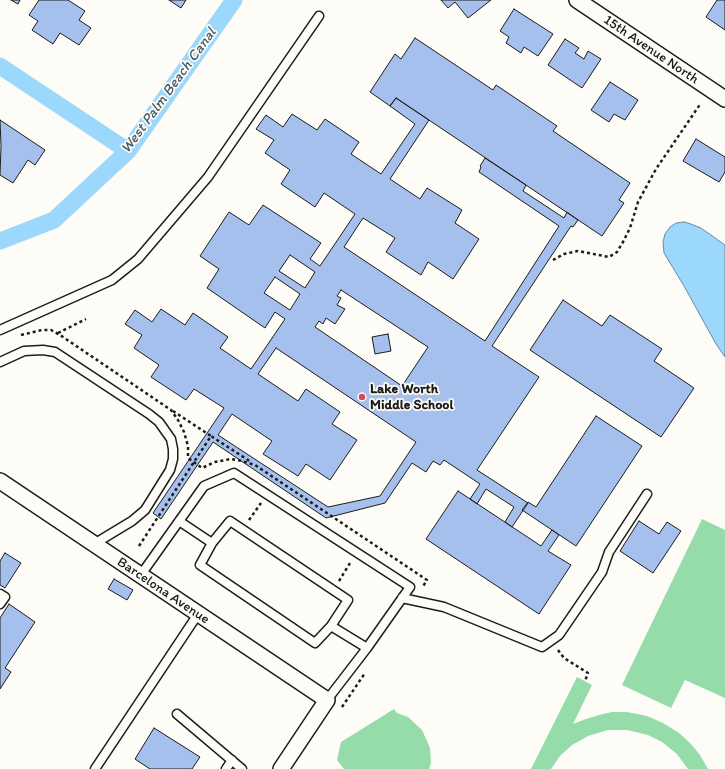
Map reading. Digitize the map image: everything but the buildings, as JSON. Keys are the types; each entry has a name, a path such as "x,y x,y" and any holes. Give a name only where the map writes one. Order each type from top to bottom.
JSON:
{"street":[{"name":"15th Avenue North","path":"577,0 725,99"},
{"name":"Barcelona Avenue","path":"0,481 327,700"},
{"path":"281,769 327,700"}],"lane":[{"path":"0,330 112,280 138,260 208,177 319,16"},
{"path":"0,362 24,351 43,350 55,352 149,414 159,422 171,439 173,449 170,470 145,510 132,521 94,544"},
{"path":"140,576 204,486 234,473 410,587 367,648 327,700"},
{"path":"402,598 444,607 542,647 559,635 602,572 609,552 646,494"},
{"path":"179,521 212,543"},
{"path":"230,521 334,590 348,600 331,626 315,643 200,565 212,543 230,521"},
{"path":"0,594 5,596 0,604"},
{"path":"95,769 198,614"},
{"path":"331,626 367,648"},
{"path":"177,714 242,769"},
{"path":"226,769 232,760"}],"path":[{"path":"553,260 564,254 578,251 609,257 617,252 630,228 638,202 656,169 701,103"},
{"path":"57,333 86,319"},
{"path":"19,336 42,330 51,330 57,333 427,580 414,601"},
{"path":"171,410 184,432 188,446 188,458 202,468 216,462 231,459 255,465"},
{"path":"139,546 211,436"},
{"path":"334,590 366,540"},
{"path":"551,641 564,658 588,673 584,681"},
{"path":"339,711 368,669"}],"green space":[{"path":"702,519 725,530 725,698 685,680 671,708 622,685"},
{"path":"577,677 592,685 573,724 612,712 627,712 647,716 663,723 679,733 700,755 708,769 688,769 677,754 662,742 648,735 627,730 608,730 588,736 572,745 560,756 551,769 531,769"},
{"path":"394,709 397,713 408,717 422,730 430,748 431,763 429,769 344,769 337,760 341,742"}],"water":[{"path":"684,222 701,228 725,245 725,357 664,253 663,242 665,234 670,227 676,223"}],"waterway":[{"name":"West Palm Beach Canal","path":"0,241 54,220 128,151 234,0"},
{"path":"0,66 128,151"}],"place":[{"name":"Lake Worth Middle School","path":"362,397"}]}
